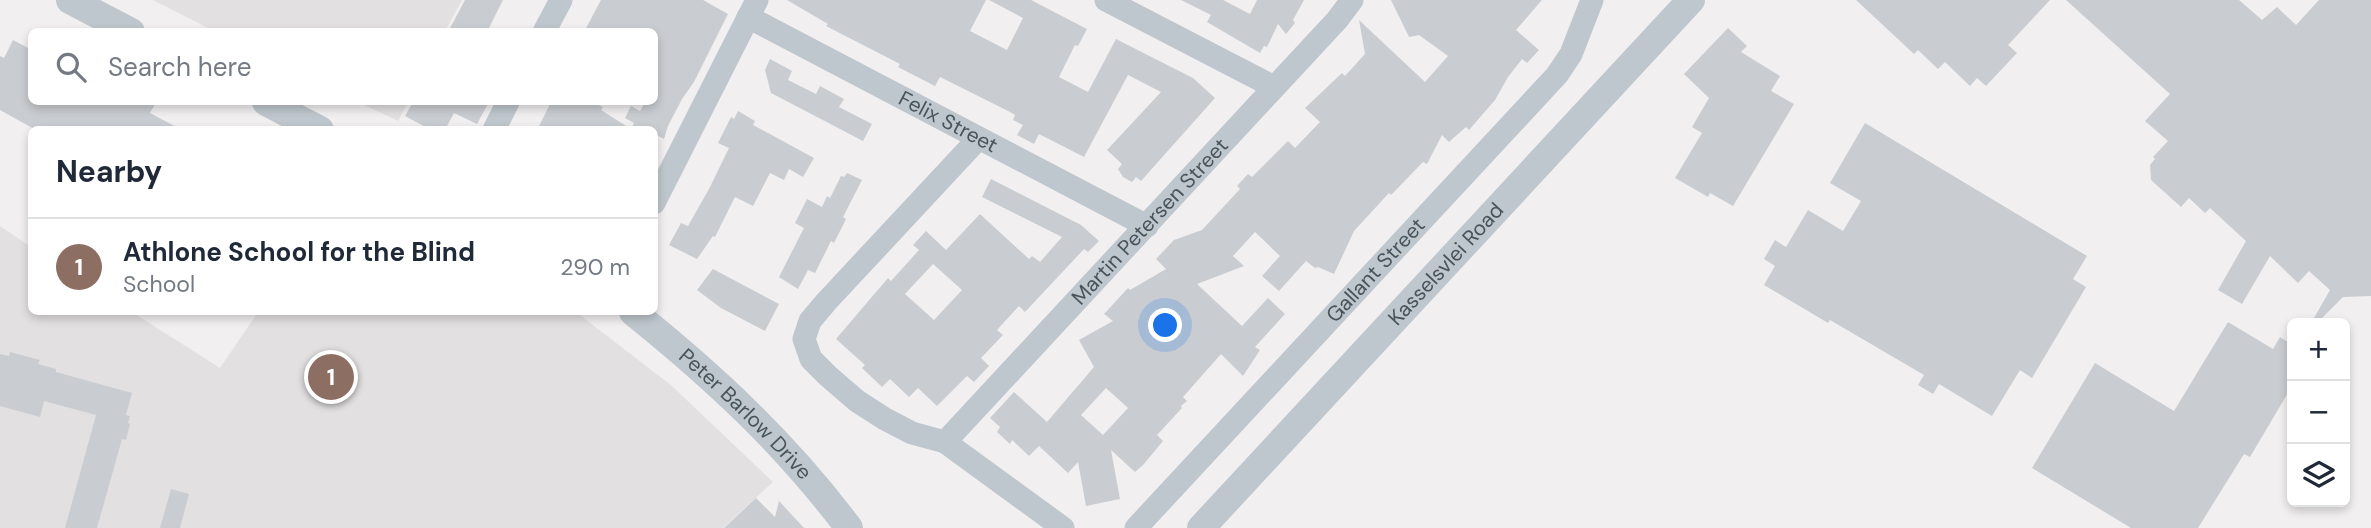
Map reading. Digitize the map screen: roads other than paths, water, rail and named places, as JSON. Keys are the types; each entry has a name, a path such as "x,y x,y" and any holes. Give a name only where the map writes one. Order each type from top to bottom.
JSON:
{"street":[{"path":"70,0 123,28"},
{"path":"546,28 561,0"},
{"path":"1106,0 1274,86"},
{"name":"Martin Petersen Street","path":"945,442 1337,20 1352,0"},
{"name":"Gallant Street","path":"1136,528 1557,75 1571,54 1592,0"},
{"name":"Kasselsvlei Road","path":"1201,528 1691,0"},
{"path":"658,194 752,9"},
{"name":"Felix Street","path":"752,9 978,139 1147,226"},
{"path":"272,105 312,126"},
{"path":"496,126 506,105"},
{"path":"978,139 826,302 810,321 803,339 811,359 857,401 912,433 945,442 1063,528"},
{"name":"Peter Barlow Drive","path":"636,315 727,391 763,426 809,477 849,528"}],"place":[{"name":"Athlone School for the Blind","path":"331,377"}]}
